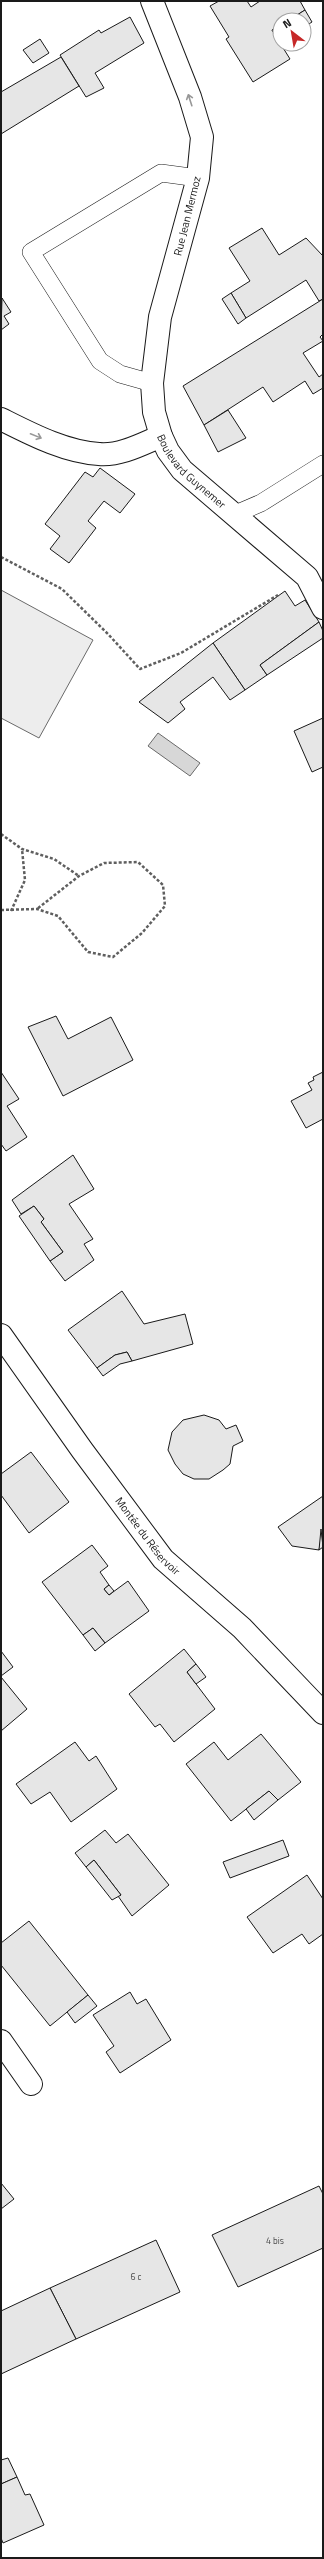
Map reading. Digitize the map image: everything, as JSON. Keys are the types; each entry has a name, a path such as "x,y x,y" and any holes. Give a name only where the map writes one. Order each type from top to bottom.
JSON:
{"street":[{"name":"Rue Jean Mermoz","path":"152,1 190,98 202,137 198,178 160,318 152,383 154,412 161,436"},
{"name":"Boulevard Guynemer","path":"1,419 33,435 66,448 100,454 134,448 161,436 168,451 182,470 234,515 315,574 323,608"},
{"name":"Montée du Réservoir","path":"1,1335 82,1450 163,1559 242,1628 323,1713"},
{"path":"1,2041 31,2084"}],"lane":[{"path":"152,383 120,374 100,361 31,252 161,173 198,178"},
{"path":"234,515 261,503 323,464"}],"path":[{"path":"1,557 62,589 108,634 140,669 181,653 315,574"},
{"path":"1,834 22,849 54,859 79,876"},
{"path":"10,911 25,880 22,849"},
{"path":"1,910 10,911 37,909 58,916 88,952 113,957 142,933 165,906 163,885 138,862 104,863 79,876 37,909"}],"shaded area":[{"path":"1,590 93,640 39,738 1,718"},
{"path":"158,733 200,763 190,776 148,746"}],"building":[{"path":"219,1 247,1 251,7 260,1 300,1 305,10 302,12 272,12 272,52 286,52 290,59 253,82 226,39 229,37 210,6"},
{"path":"130,17 144,43 95,73 104,88 86,97 60,55 99,30 101,33"},
{"path":"40,39 49,53 33,63 23,50"},
{"path":"61,57 79,86 1,134 1,92"},
{"path":"262,228 279,255 306,238 323,256 323,299 319,301 306,280 246,318 231,293 250,281 229,248"},
{"path":"231,293 246,318 238,324 222,299"},
{"path":"2,298 11,312 4,316 9,324 1,330"},
{"path":"323,299 323,334 320,337 323,341 303,353 319,377 323,374 323,388 313,394 305,381 273,402 263,387 204,425 183,386"},
{"path":"228,410 246,438 218,452 204,425"},
{"path":"100,468 135,494 120,513 104,501 88,521 96,528 69,563 50,549 60,536 45,524 85,472 93,477"},
{"path":"285,591 295,606 305,600 319,622 260,665 267,675 245,690 213,643"},
{"path":"319,622 323,631 323,638 267,675 260,665"},
{"path":"213,643 245,690 230,700 213,677 180,702 185,709 168,723 139,702"},
{"path":"323,718 323,767 312,772 294,731"},
{"path":"56,1016 68,1039 111,1017 133,1060 63,1096 28,1027"},
{"path":"1,1072 19,1099 7,1106 27,1137 6,1151 1,1144"},
{"path":"323,1072 323,1119 306,1128 291,1101 312,1090 308,1083 314,1080 313,1077"},
{"path":"73,1155 94,1189 69,1204 93,1239 84,1244 94,1260 65,1281 50,1261 63,1252 41,1222 44,1219 34,1206 21,1214 12,1200"},
{"path":"34,1206 44,1219 41,1222 63,1252 50,1261 19,1216"},
{"path":"122,1291 144,1324 185,1314 193,1344 132,1361 127,1352 115,1355 97,1368 68,1330"},
{"path":"127,1352 132,1361 120,1364 103,1376 97,1368 115,1355"},
{"path":"204,1415 219,1420 226,1429 236,1425 243,1441 233,1446 230,1464 223,1470 209,1479 194,1479 183,1474 175,1464 168,1450 172,1432 183,1420"},
{"path":"31,1452 69,1502 29,1533 1,1495 1,1474"},
{"path":"323,1496 323,1529 319,1550 292,1546 278,1527"},
{"path":"321,1529 323,1547 319,1550"},
{"path":"92,1545 108,1566 100,1572 109,1585 104,1589 109,1595 128,1581 149,1611 105,1643 93,1628 83,1635 42,1582"},
{"path":"109,1585 114,1591 109,1595 104,1589"},
{"path":"93,1628 105,1643 95,1651 83,1635"},
{"path":"184,1649 196,1664 187,1672 215,1709 174,1742 160,1724 155,1727 129,1694"},
{"path":"1,1651 13,1667 1,1676"},
{"path":"196,1664 206,1677 196,1684 187,1672"},
{"path":"1,1677 27,1709 1,1731"},
{"path":"261,1734 301,1782 278,1800 269,1791 231,1821 186,1764 214,1742 228,1760"},
{"path":"75,1742 89,1761 96,1756 117,1789 71,1822 50,1792 31,1804 16,1784"},
{"path":"269,1791 278,1800 254,1820 246,1809"},
{"path":"105,1830 116,1843 128,1834 169,1885 132,1916 118,1896 121,1895 94,1860 86,1867 75,1853"},
{"path":"283,1840 289,1856 230,1878 223,1862"},
{"path":"94,1860 121,1895 112,1900 86,1867"},
{"path":"307,1875 323,1899 323,1934 309,1944 302,1934 273,1953 247,1917"},
{"path":"29,1921 88,1995 50,2026 1,1965 1,1943"},
{"path":"130,1992 137,2004 146,1999 171,2040 120,2073 106,2052 114,2046 93,2015"},
{"path":"88,1995 97,2006 75,2023 67,2012"},
{"path":"1,2183 14,2199 1,2209"},
{"path":"319,2186 323,2194 323,2248 238,2287 212,2235"},
{"path":"156,2240 180,2292 76,2339 50,2288"},
{"path":"50,2288 76,2339 1,2374 1,2311"},
{"path":"8,2458 17,2477 1,2484 1,2460"},
{"path":"17,2477 25,2495 30,2494 44,2525 3,2543 1,2538 1,2484"}]}
